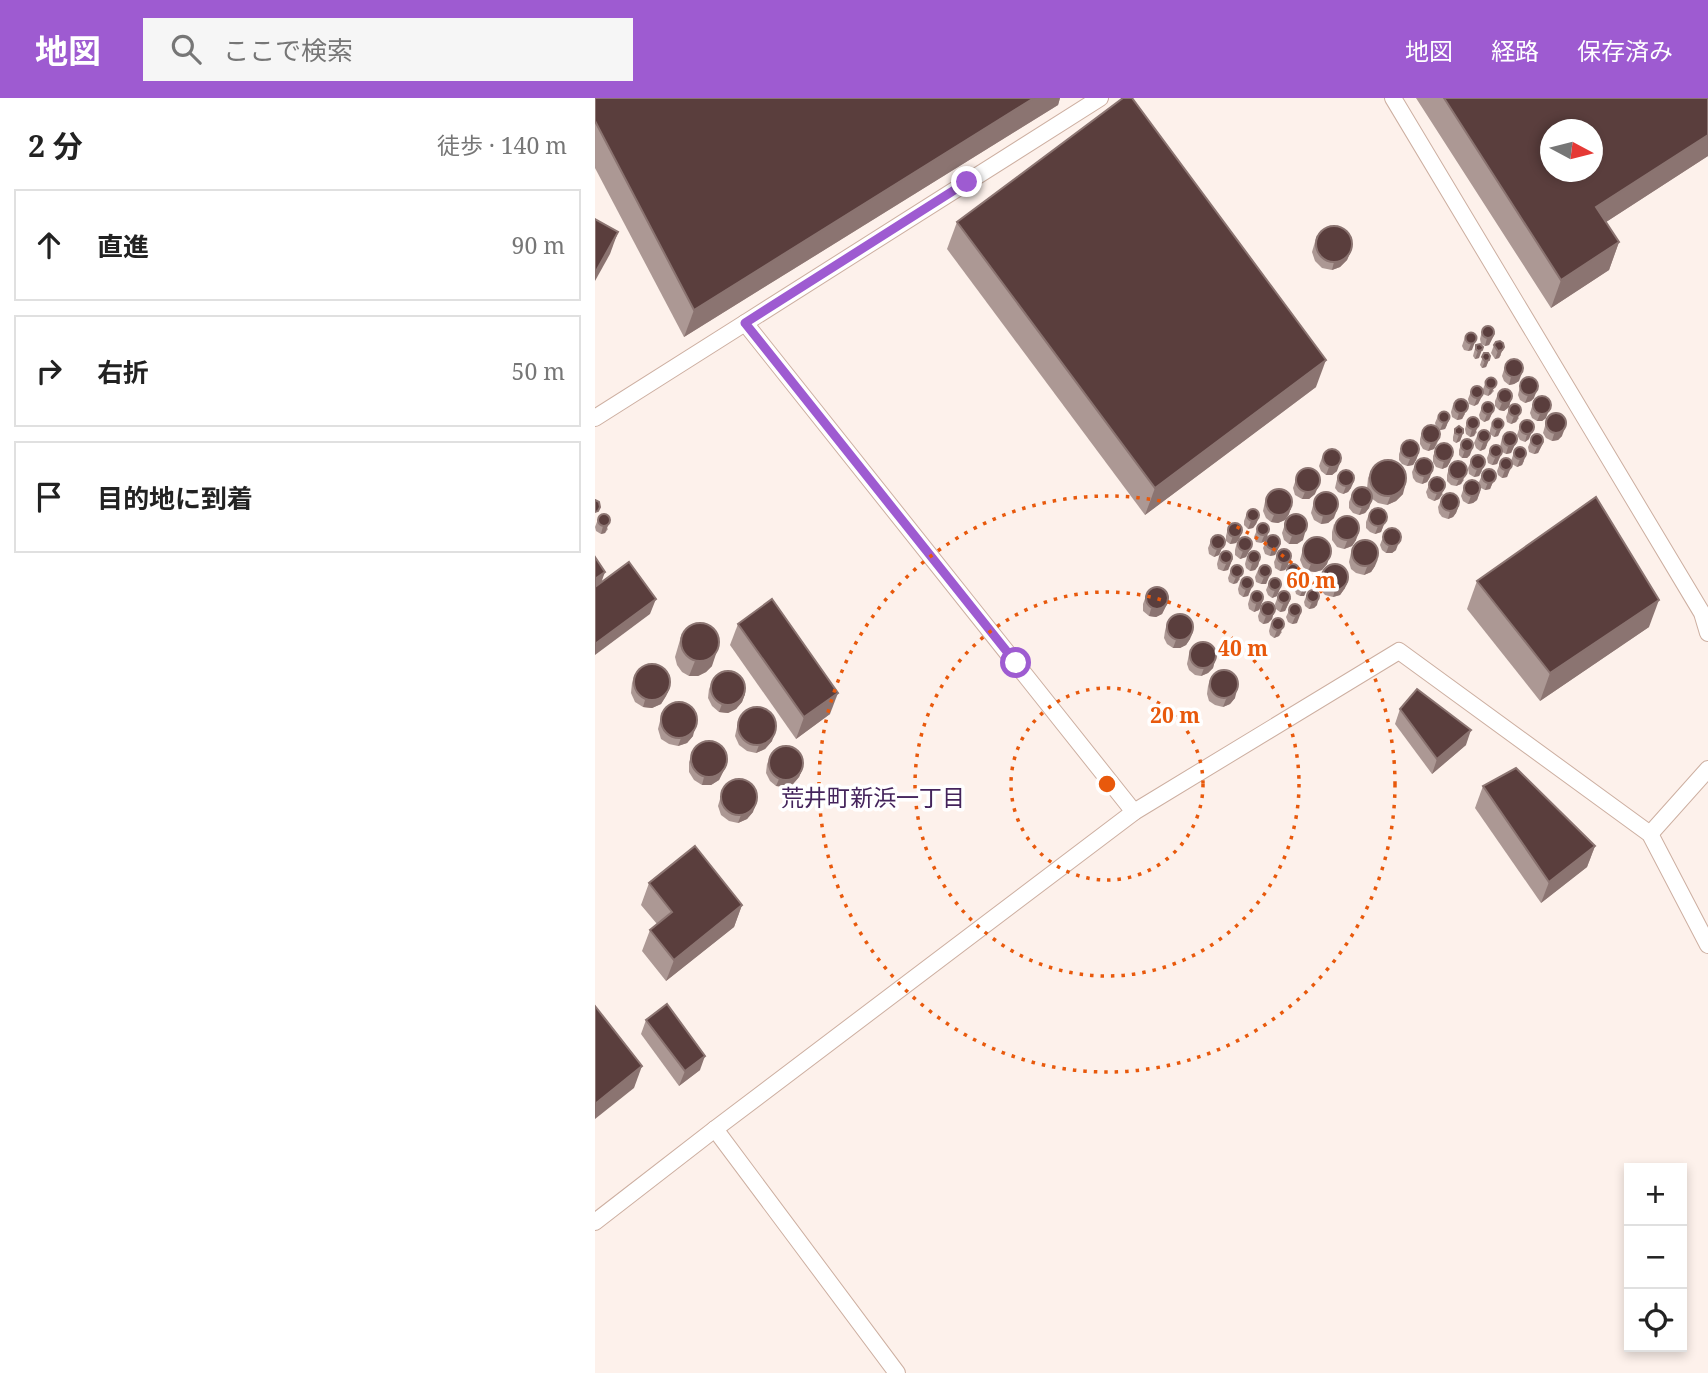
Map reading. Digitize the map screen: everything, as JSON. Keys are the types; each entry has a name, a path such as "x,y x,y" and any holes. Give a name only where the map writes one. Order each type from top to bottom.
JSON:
{"lane":[{"path":"595,418 1100,98"},
{"path":"1393,98 1695,601 1708,633"},
{"path":"745,323 1134,812"},
{"path":"595,1222 1134,812 1399,650 1650,834 1708,945"},
{"path":"1650,834 1708,769"},
{"path":"715,1129 897,1373"}],"building":[{"path":"595,98 1034,98 694,310 595,121"},
{"path":"1123,98 1132,98 1326,360 1155,488 957,222"},
{"path":"1444,98 1708,98 1708,135 1596,207 1619,242 1561,280"},
{"path":"595,219 618,232 595,273"},
{"path":"1334,226 1347,231 1352,244 1347,257 1334,262 1321,257 1316,244 1321,231"},
{"path":"1488,326 1494,332 1488,338 1482,332"},
{"path":"1471,333 1475,334 1475,342 1471,343 1467,342 1466,338 1467,334"},
{"path":"1500,341 1504,347 1498,351 1494,345"},
{"path":"1476,345 1483,347 1478,351"},
{"path":"1484,353 1488,353 1489,360 1485,361 1482,357"},
{"path":"1514,359 1520,362 1523,368 1520,374 1514,377 1508,374 1505,368 1508,362"},
{"path":"1529,377 1535,380 1538,386 1535,392 1529,395 1523,392 1520,386 1523,380"},
{"path":"1491,378 1495,379 1495,387 1491,388 1487,387 1486,383 1487,379"},
{"path":"1477,386 1483,392 1477,398 1471,392"},
{"path":"1505,389 1510,391 1510,401 1505,403 1500,401 1498,396 1500,391"},
{"path":"1542,396 1548,399 1551,405 1548,411 1542,414 1536,411 1533,405 1536,399"},
{"path":"1461,399 1466,401 1466,411 1461,413 1456,411 1454,406 1456,401"},
{"path":"1488,402 1494,408 1488,414 1482,408"},
{"path":"1515,404 1521,410 1515,416 1509,410"},
{"path":"1444,411 1450,417 1444,423 1438,417"},
{"path":"1556,413 1563,416 1566,423 1563,430 1556,433 1549,430 1546,423 1549,416"},
{"path":"1473,417 1479,423 1473,429 1467,423"},
{"path":"1498,419 1502,420 1502,428 1498,429 1494,428 1493,424 1494,420"},
{"path":"1527,420 1532,422 1532,432 1527,434 1522,432 1520,427 1522,422"},
{"path":"1431,425 1437,428 1440,434 1437,440 1431,443 1425,440 1422,434 1425,428"},
{"path":"1459,426 1463,433 1459,435 1455,433 1455,429"},
{"path":"1484,430 1490,436 1484,442 1478,436"},
{"path":"1510,432 1515,434 1515,444 1510,446 1505,444 1503,439 1505,434"},
{"path":"1537,434 1543,440 1537,446 1531,440"},
{"path":"1467,439 1473,445 1467,451 1461,445"},
{"path":"1410,440 1416,443 1419,449 1416,455 1410,458 1404,455 1401,449 1404,443"},
{"path":"1444,443 1450,446 1453,452 1450,458 1444,461 1438,458 1435,452 1438,446"},
{"path":"1496,445 1502,451 1496,457 1490,451"},
{"path":"1515,448 1525,448 1525,458 1515,458"},
{"path":"1328,449 1336,449 1341,458 1339,465 1328,467 1323,462 1323,454"},
{"path":"1478,455 1483,457 1483,467 1478,469 1473,467 1471,462 1473,457"},
{"path":"1424,458 1430,461 1433,467 1430,473 1424,476 1418,473 1415,467 1418,461"},
{"path":"1506,458 1512,464 1506,470 1500,464"},
{"path":"1388,460 1401,465 1406,478 1401,491 1388,496 1375,491 1370,478 1375,465"},
{"path":"1458,461 1464,464 1467,470 1464,476 1458,479 1452,476 1449,470 1452,464"},
{"path":"1308,468 1319,475 1320,480 1313,491 1308,492 1297,485 1296,480 1303,469"},
{"path":"1489,469 1494,471 1494,481 1489,483 1484,481 1482,476 1484,471"},
{"path":"1343,470 1349,470 1354,478 1352,484 1343,486 1338,481 1338,475"},
{"path":"1437,477 1445,485 1437,493 1429,485"},
{"path":"1469,480 1475,480 1480,488 1478,494 1469,496 1464,491 1464,485"},
{"path":"1362,487 1369,490 1372,497 1369,504 1362,507 1355,504 1352,497 1355,490"},
{"path":"1279,489 1288,493 1292,502 1288,511 1279,515 1270,511 1266,502 1270,493"},
{"path":"1326,492 1335,495 1338,504 1335,513 1326,516 1317,513 1314,504 1317,495"},
{"path":"1450,493 1456,496 1459,502 1456,508 1450,511 1444,508 1441,502 1444,496"},
{"path":"1596,497 1659,600 1550,673 1477,581"},
{"path":"595,500 600,507 595,512"},
{"path":"1378,508 1384,511 1387,517 1384,523 1378,526 1372,523 1369,517 1372,511"},
{"path":"1253,509 1259,515 1253,521 1247,515"},
{"path":"604,514 610,520 604,526 598,520"},
{"path":"1296,514 1304,517 1307,525 1304,533 1296,536 1288,533 1285,525 1288,517"},
{"path":"1342,516 1352,516 1359,523 1359,533 1352,540 1342,540 1335,533 1335,523"},
{"path":"1235,523 1240,525 1240,535 1235,537 1230,535 1228,530 1230,525"},
{"path":"1263,523 1269,529 1263,535 1257,529"},
{"path":"1392,528 1398,531 1401,537 1398,543 1392,546 1386,543 1383,537 1386,531"},
{"path":"1218,535 1223,537 1223,547 1218,549 1213,547 1211,542 1213,537"},
{"path":"1273,535 1278,537 1278,547 1273,549 1268,547 1266,542 1268,537"},
{"path":"1242,537 1248,537 1252,544 1248,551 1242,551 1238,547 1238,541"},
{"path":"1317,537 1327,541 1331,551 1327,561 1317,565 1307,561 1303,551 1307,541"},
{"path":"1365,540 1375,543 1378,553 1375,563 1365,566 1355,563 1352,553 1355,543"},
{"path":"1284,549 1289,551 1289,561 1284,563 1279,561 1277,556 1279,551"},
{"path":"1254,551 1260,557 1254,563 1248,557"},
{"path":"1221,552 1231,552 1231,562 1221,562"},
{"path":"595,557 605,572 595,579"},
{"path":"629,562 656,599 595,644 595,587"},
{"path":"1335,564 1344,568 1348,577 1344,586 1335,590 1326,586 1322,577 1326,568"},
{"path":"1237,565 1243,571 1237,577 1231,571"},
{"path":"1265,565 1271,571 1265,577 1259,571"},
{"path":"1288,565 1298,565 1298,575 1288,575"},
{"path":"1247,577 1253,583 1247,589 1241,583"},
{"path":"1275,578 1281,584 1275,590 1269,584"},
{"path":"1303,578 1307,579 1307,587 1303,588 1299,587 1298,583 1299,579"},
{"path":"1153,587 1161,587 1168,594 1168,602 1161,609 1153,609 1146,602 1146,594"},
{"path":"1313,590 1319,596 1313,602 1307,596"},
{"path":"1252,592 1262,592 1262,602 1252,602"},
{"path":"1279,592 1289,592 1289,602 1279,602"},
{"path":"772,599 838,693 804,717 738,624"},
{"path":"1268,602 1273,604 1273,614 1268,616 1263,614 1261,609 1263,604"},
{"path":"1295,604 1301,610 1295,616 1289,610"},
{"path":"1180,614 1189,618 1193,627 1189,636 1180,640 1171,636 1167,627 1171,618"},
{"path":"1278,618 1284,624 1278,630 1272,624"},
{"path":"700,623 714,628 719,642 714,656 700,661 686,656 681,642 686,628"},
{"path":"1203,642 1212,646 1216,655 1212,664 1203,668 1194,664 1190,655 1194,646"},
{"path":"652,664 665,669 670,682 665,695 652,700 639,695 634,682 639,669"},
{"path":"1224,670 1234,674 1238,684 1234,694 1224,698 1214,694 1210,684 1214,674"},
{"path":"728,671 740,676 745,688 740,700 728,705 716,700 711,688 716,676"},
{"path":"1417,689 1471,730 1437,759 1400,709"},
{"path":"679,702 692,707 697,720 692,733 679,738 666,733 661,720 666,707"},
{"path":"757,707 770,713 776,726 770,739 757,745 744,739 738,726 744,713"},
{"path":"709,741 722,746 727,759 722,772 709,777 696,772 691,759 696,746"},
{"path":"786,746 798,751 803,763 798,775 786,780 774,775 769,763 774,751"},
{"path":"1516,768 1595,846 1549,882 1483,786"},
{"path":"739,779 752,784 757,797 752,810 739,815 726,810 721,797 726,784"},
{"path":"695,846 742,905 674,960 650,930 672,912 649,883"},
{"path":"667,1004 705,1056 685,1071 646,1020"},
{"path":"595,1006 642,1066 595,1104"}],"district":[{"name":"荒井町新浜一丁目","path":"873,798"}],"route":[{"path":"967,182 745,323 1016,663"}]}
